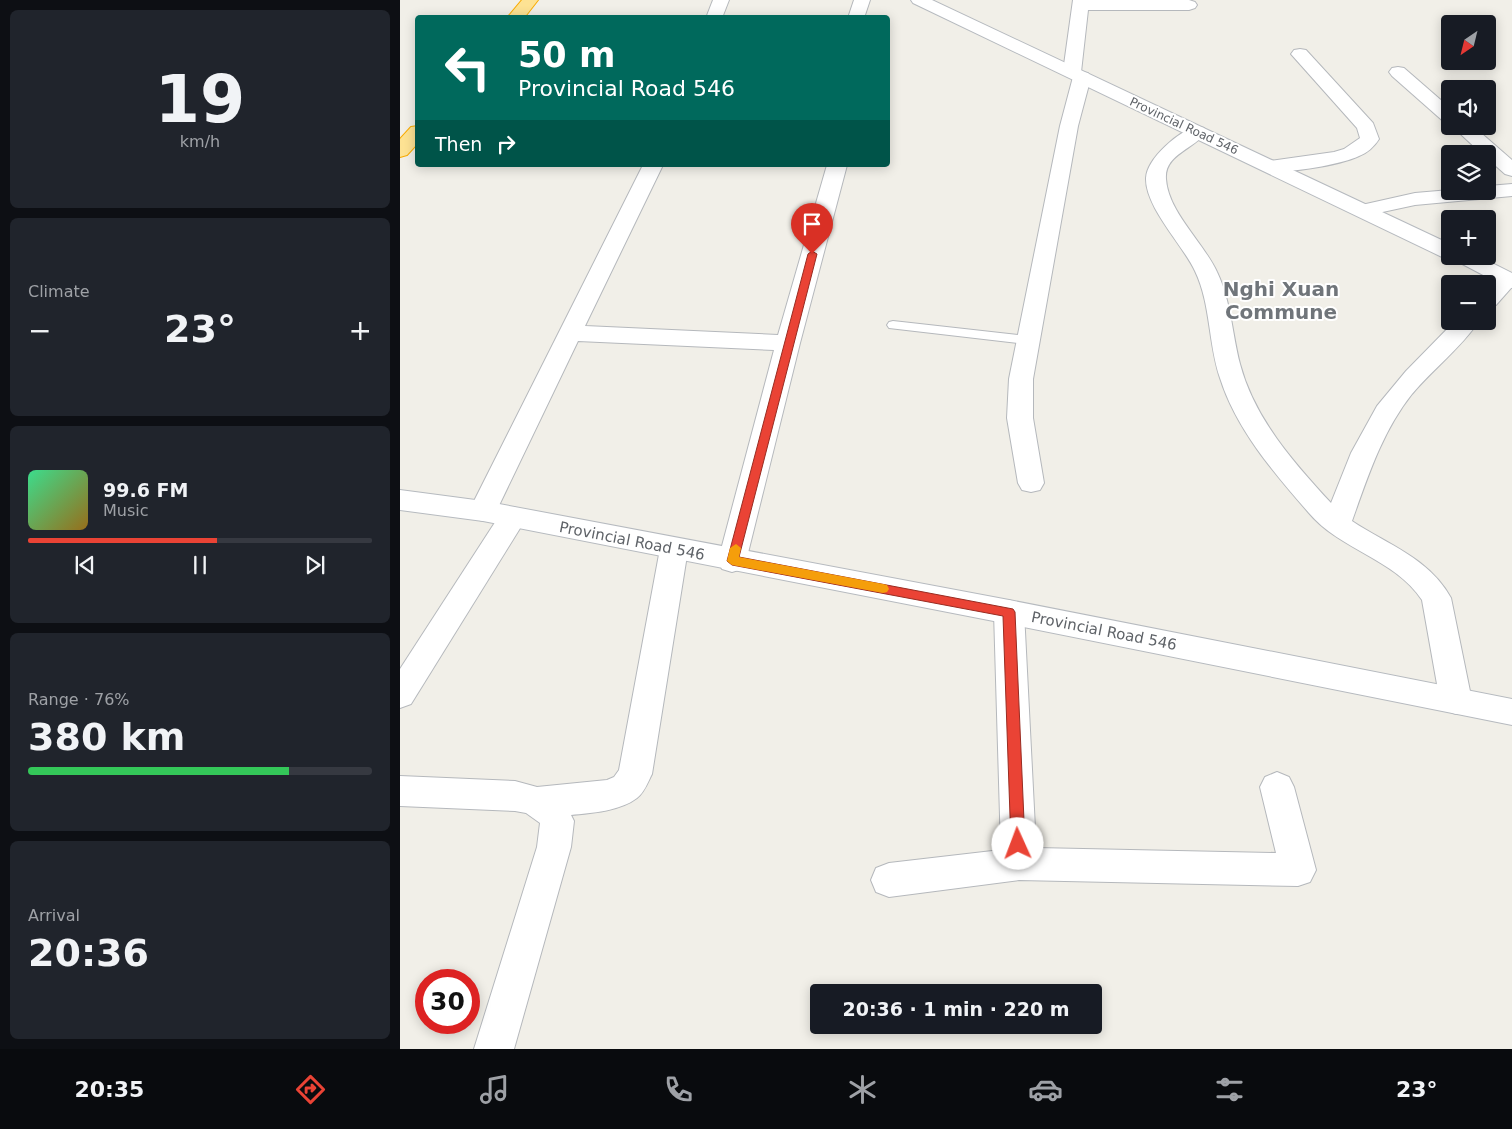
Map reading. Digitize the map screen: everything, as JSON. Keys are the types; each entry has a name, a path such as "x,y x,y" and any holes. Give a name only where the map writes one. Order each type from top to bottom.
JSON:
{"highway":[{"path":"518,15 530,0"},
{"path":"400,151 415,134"}],"street":[{"path":"715,15 721,0"},
{"path":"857,15 862,0"},
{"name":"Provincial Road 546","path":"919,0 1441,248"},
{"path":"1031,483 1020,418 1019,400 1028,340 1077,75 1081,2 1189,5"},
{"path":"1269,166 1339,157 1361,149 1370,139 1366,127 1300,54"},
{"path":"1398,72 1441,109"},
{"path":"1197,132 1169,154 1157,169 1156,181 1158,192 1166,209 1198,254 1207,273 1217,304 1231,377 1253,420 1288,469 1315,502 1337,524 1407,567 1429,586 1436,598 1456,701"},
{"path":"1471,135 1512,170"},
{"path":"482,512 652,167"},
{"path":"732,561 788,343 836,167"},
{"path":"1364,210 1415,199 1512,190"},
{"path":"1479,265 1510,280 1496,293"},
{"path":"1337,524 1365,451 1385,413 1460,330"},
{"path":"571,333 788,343"},
{"name":"Provincial Road 546","path":"400,500 513,517 732,561 1009,612 1512,712"},
{"path":"400,695 513,517"},
{"path":"400,791 514,796 537,802 584,799 609,793 626,786 635,774 674,549"},
{"path":"1009,612 1019,864"},
{"path":"889,880 1019,864 1298,870 1277,787"},
{"path":"494,1049 554,847 557,821 553,813 537,802"}],"lane":[{"path":"893,325 1028,340"}],"slow traffic":[{"path":"736,548 732,561 883,589"}],"district":[{"name":"Nghi Xuan Commune","path":"1281,300"}],"route":[{"path":"812,254 732,561 1009,612 1018,844"}]}
